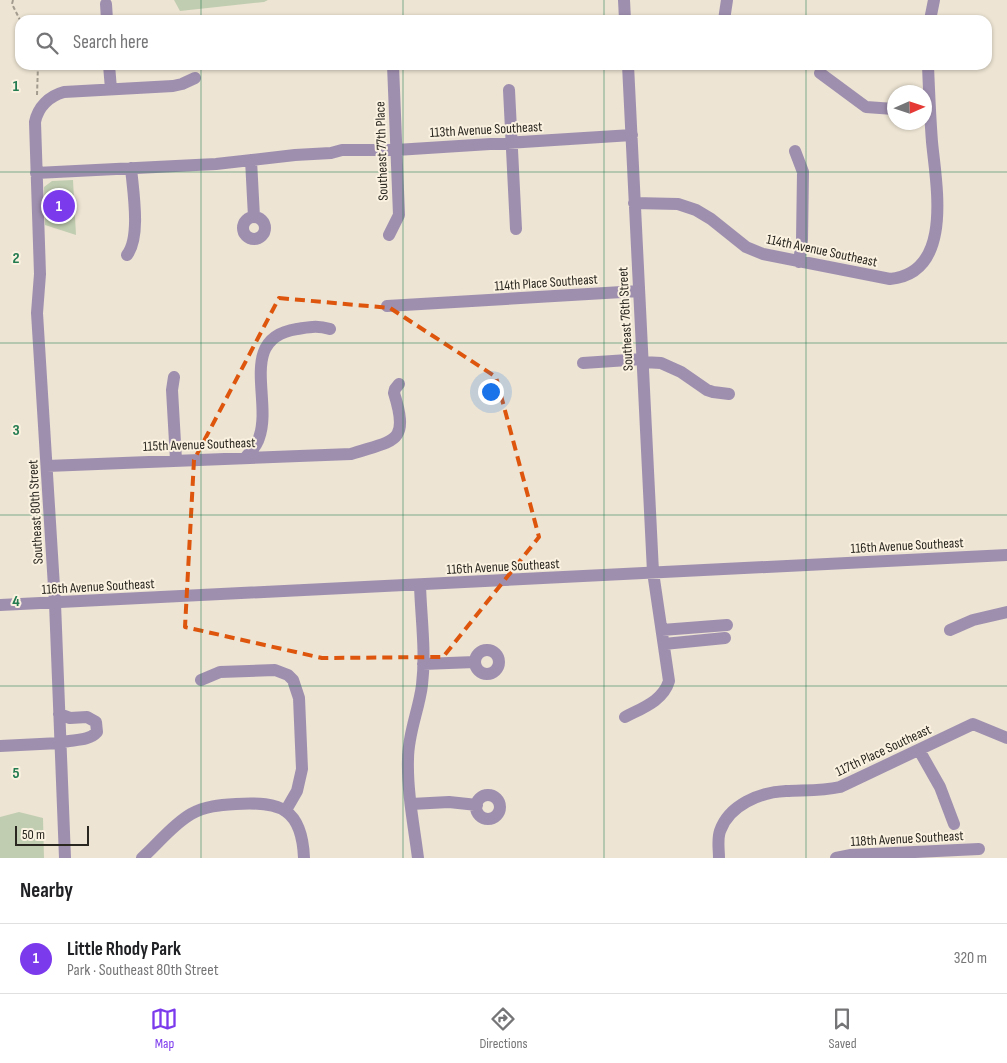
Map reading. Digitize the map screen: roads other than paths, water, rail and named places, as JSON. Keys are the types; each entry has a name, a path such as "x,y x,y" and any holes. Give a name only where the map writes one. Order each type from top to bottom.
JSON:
{"street":[{"path":"624,0 625,15"},
{"path":"725,15 727,0"},
{"path":"931,15 934,0"},
{"path":"106,4 107,15"},
{"path":"109,70 111,89 173,86 195,78"},
{"name":"Southeast 77th Place","path":"390,235 399,215 393,70"},
{"name":"Southeast 76th Street","path":"625,717 655,700 666,689 668,674 653,572 628,70"},
{"path":"928,70 928,85"},
{"path":"820,73 866,107 887,108"},
{"name":"Southeast 80th Street","path":"65,858 55,603 37,313 40,274 35,122 42,106 56,94 111,89"},
{"path":"509,90 516,229"},
{"name":"114th Avenue Southeast","path":"634,203 661,203 688,207 711,219 746,247 763,254 890,279 898,278 915,270 926,257 932,247 938,225 929,130"},
{"name":"113th Avenue Southeast","path":"131,168 251,160 331,153 342,150 396,150 632,136"},
{"path":"795,151 803,172 802,240 799,262"},
{"path":"251,160 254,217"},
{"path":"36,173 131,168 135,231 132,248 127,255"},
{"name":"114th Place Southeast","path":"387,306 639,291"},
{"path":"246,457 260,437 262,419 261,364 264,348 273,337 285,330 319,325 330,329"},
{"path":"583,363 643,361 662,363 681,372 707,390 729,394"},
{"path":"174,377 172,390 176,460"},
{"name":"115th Avenue Southeast","path":"47,466 351,454 387,442 398,434 401,423 394,393 399,384"},
{"name":"116th Avenue Southeast","path":"0,605 1007,556"},
{"path":"418,858 410,804 408,759 410,731 422,685 420,585"},
{"path":"950,630 973,620 1007,612"},
{"path":"662,630 726,632 664,644"},
{"path":"423,664 475,662"},
{"path":"201,680 220,672 275,670 288,675 293,680 299,698 302,769 297,791 286,810"},
{"path":"0,746 60,743 70,740 88,739 97,732 98,727 92,718 70,718 59,714"},
{"name":"117th Place Southeast","path":"719,858 718,840 724,822 735,808 747,802 764,795 783,791 827,790 840,787 973,724 1007,738"},
{"path":"919,750 940,787 954,824"},
{"path":"410,804 449,802 477,805"},
{"path":"144,857 191,814 218,805 263,803 286,810 294,819 303,840 304,858"},
{"name":"118th Avenue Southeast","path":"836,858 851,855 979,849"}],"place":[{"name":"Little Rhody Park","path":"59,206"}]}
